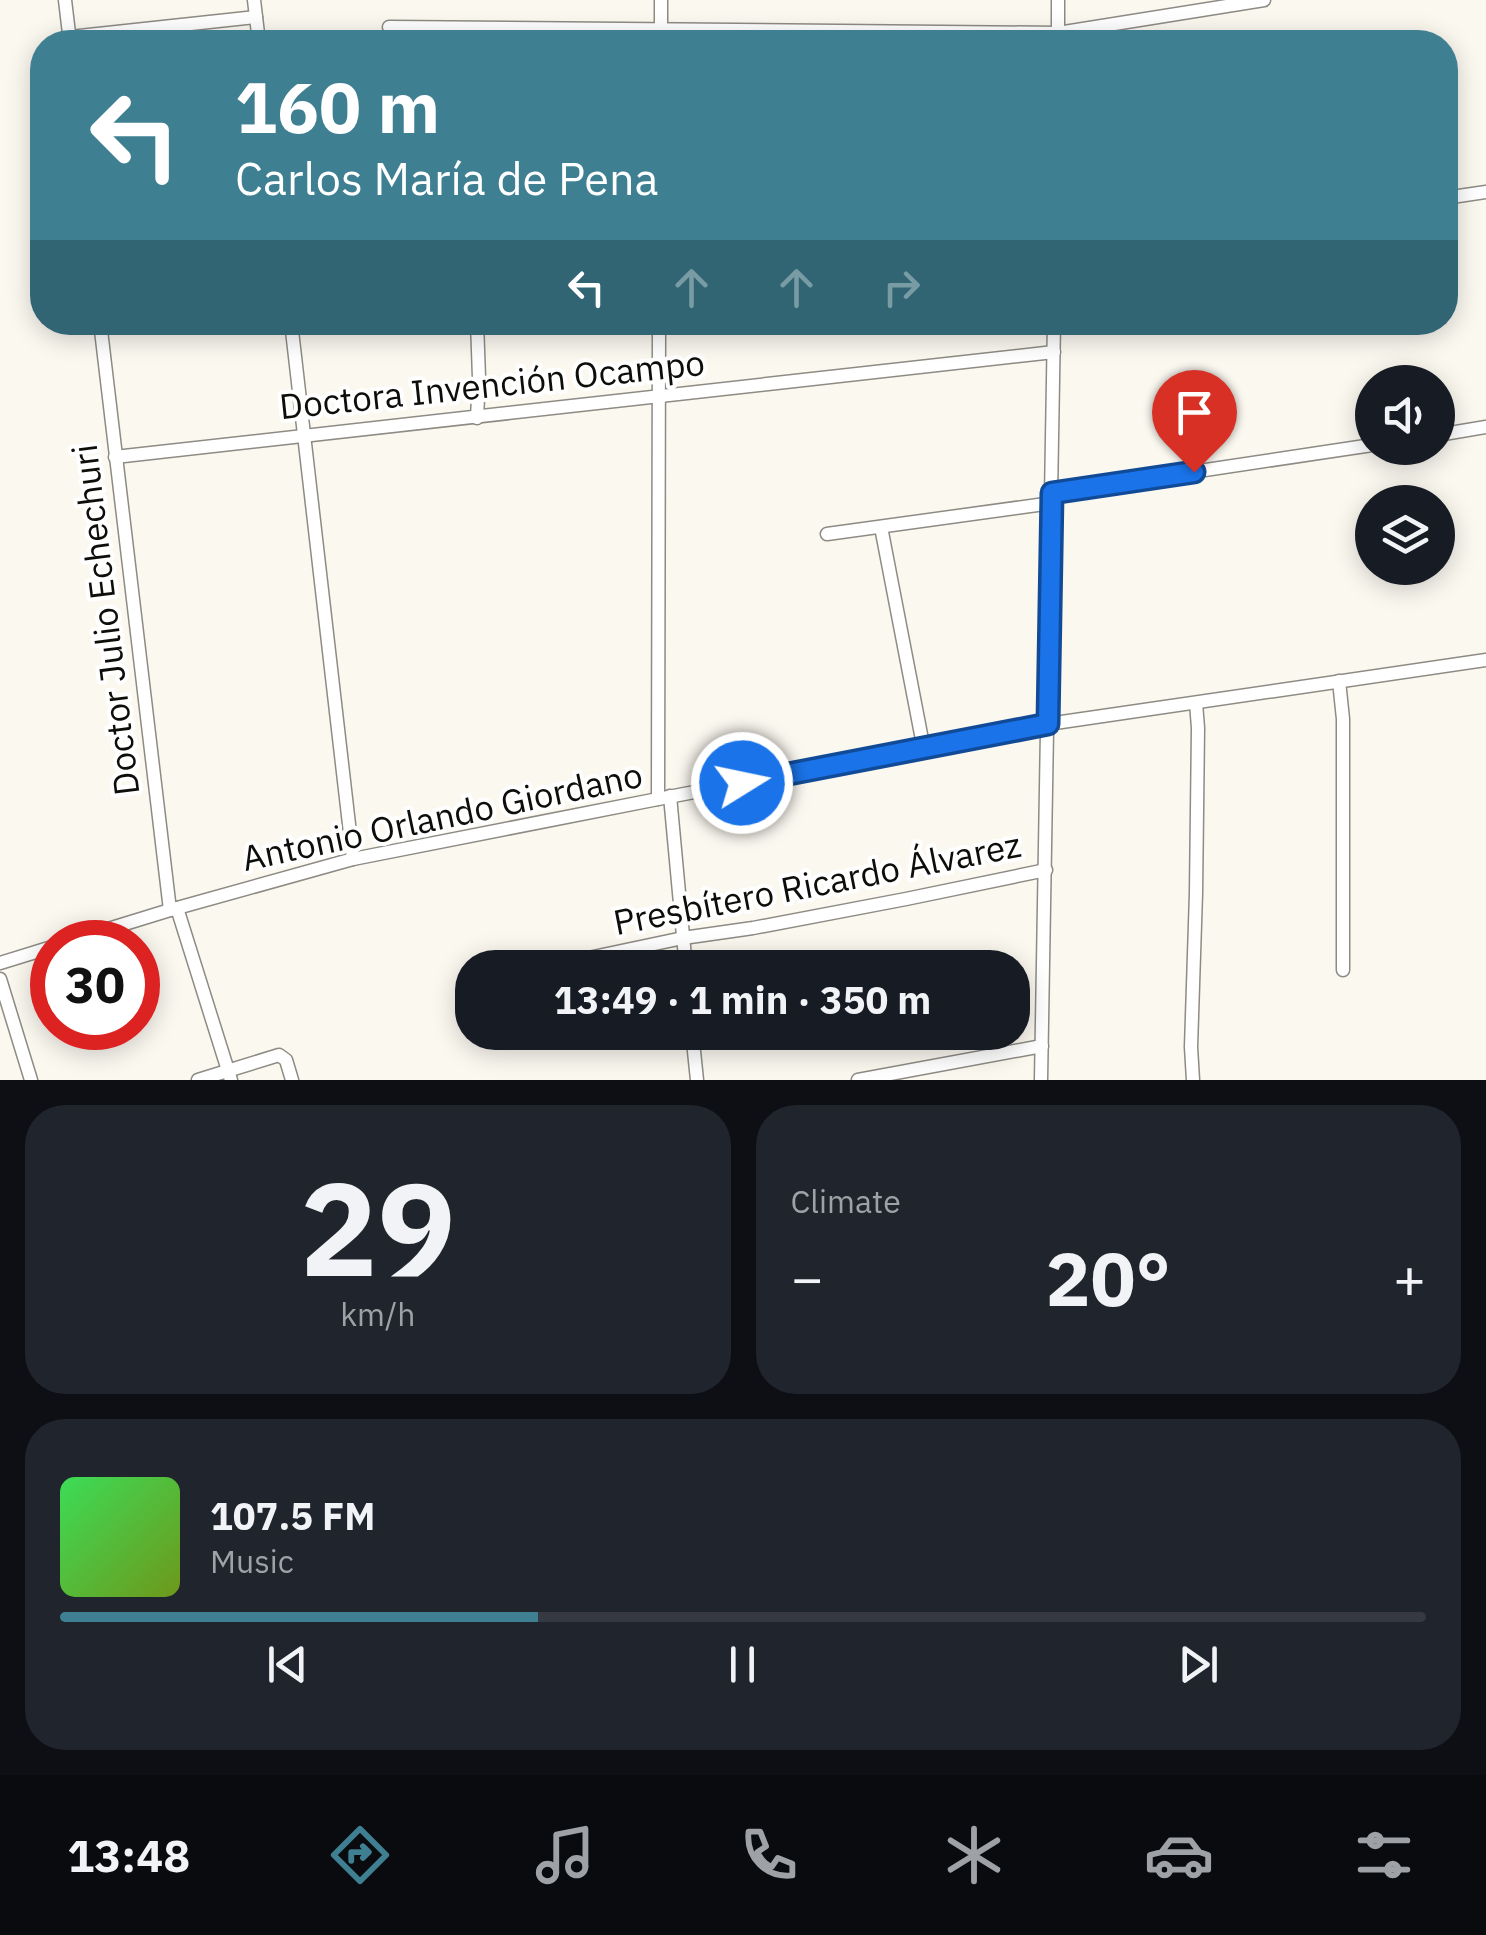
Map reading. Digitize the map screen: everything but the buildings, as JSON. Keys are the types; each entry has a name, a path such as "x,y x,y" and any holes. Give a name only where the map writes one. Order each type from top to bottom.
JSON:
{"street":[{"path":"65,0 69,30"},
{"path":"254,0 258,30"},
{"path":"661,0 661,30"},
{"path":"1058,0 1058,30"},
{"path":"1101,30 1264,0"},
{"path":"155,30 256,18"},
{"path":"389,26 498,30"},
{"path":"1458,196 1486,192"},
{"name":"Doctor Julio Echechuri","path":"101,335 174,909 230,1075"},
{"path":"292,335 352,860"},
{"path":"477,418 478,335"},
{"path":"659,335 664,798 685,950"},
{"path":"1041,1080 1054,335"},
{"name":"Doctora Invención Ocampo","path":"115,457 1054,352"},
{"path":"1455,433 1486,428"},
{"path":"827,534 1355,447"},
{"path":"881,527 924,750"},
{"name":"Antonio Orlando Giordano","path":"138,920 352,860 664,798 1048,724 1486,660"},
{"path":"1339,681 1344,970"},
{"path":"1193,1080 1196,704"},
{"name":"Presbítero Ricardo Álvarez","path":"627,950 864,908 1046,870"},
{"path":"0,963 30,953"},
{"path":"0,979 31,1080"},
{"path":"858,1080 1042,1046"},
{"path":"694,1050 697,1080"},
{"path":"198,1080 230,1075 280,1055 286,1060 292,1080"}],"route":[{"path":"742,783 1048,724 1052,493 1194,472"}]}
